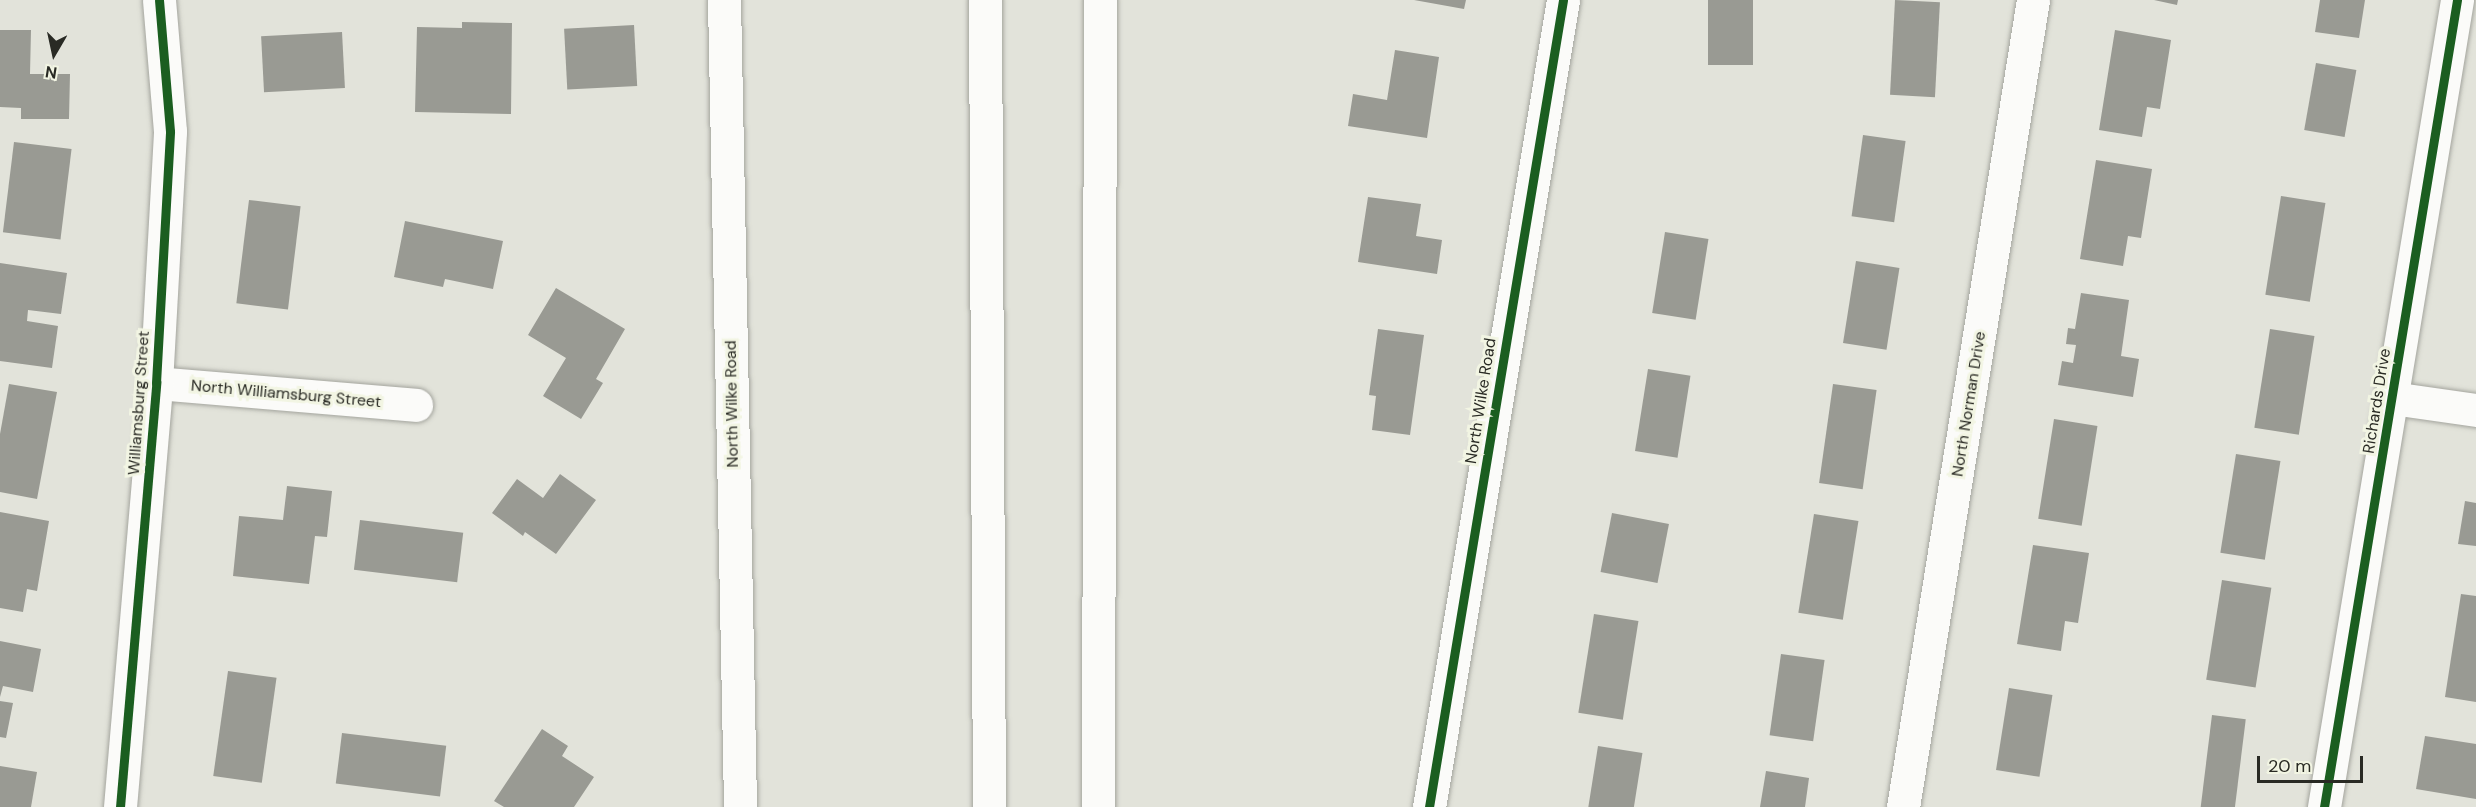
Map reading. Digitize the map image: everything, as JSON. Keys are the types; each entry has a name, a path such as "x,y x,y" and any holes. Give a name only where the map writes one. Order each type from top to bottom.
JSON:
{"main road":[{"name":"Williamsburg Street","path":"120,807 156,383 170,130 159,0"},
{"name":"North Wilke Road","path":"724,0 740,807"},
{"path":"985,0 989,807"},
{"path":"1098,807 1100,0"},
{"name":"North Wilke Road","path":"1429,807 1563,0"},
{"name":"North Norman Drive","path":"1903,807 2033,0"},
{"name":"Richards Drive","path":"2324,807 2457,0"},
{"name":"North Williamsburg Street","path":"156,383 416,405"},
{"path":"2392,398 2476,410"}],"building":[{"path":"1414,0 1466,0 1464,9"},
{"path":"1708,0 1753,0 1753,65 1708,65"},
{"path":"1895,0 1940,2 1935,97 1890,95"},
{"path":"2154,0 2178,0 2177,5"},
{"path":"2320,0 2365,0 2359,38 2315,32"},
{"path":"462,22 512,23 511,114 415,112 417,27 462,28"},
{"path":"634,25 637,86 567,90 564,29"},
{"path":"0,30 31,30 30,74 70,74 69,119 21,119 21,108 0,107"},
{"path":"2115,30 2171,40 2160,109 2147,107 2142,137 2099,130"},
{"path":"342,32 345,88 264,92 261,36"},
{"path":"1395,50 1439,57 1427,138 1348,126 1353,94 1387,100"},
{"path":"2316,63 2356,70 2345,137 2304,130"},
{"path":"1863,135 1906,141 1894,222 1852,216"},
{"path":"14,142 72,149 60,239 3,232"},
{"path":"2096,160 2152,169 2141,238 2128,236 2123,266 2080,259"},
{"path":"2281,196 2325,203 2310,302 2265,295"},
{"path":"1368,197 1421,204 1416,236 1442,240 1437,274 1358,262"},
{"path":"249,200 301,206 288,310 236,303"},
{"path":"405,221 503,241 493,289 445,279 443,287 394,277"},
{"path":"1665,232 1708,239 1696,320 1652,313"},
{"path":"1856,261 1899,268 1886,350 1843,343"},
{"path":"0,263 67,273 61,314 28,310 27,321 58,326 52,368 0,361"},
{"path":"556,288 625,329 596,379 603,383 581,419 543,396 566,358 528,335"},
{"path":"2081,293 2129,300 2121,356 2139,359 2133,397 2058,385 2062,361 2073,363 2076,345 2066,344 2068,328 2075,329"},
{"path":"1378,329 1424,335 1410,435 1372,430 1376,396 1369,395"},
{"path":"2270,329 2314,336 2299,435 2254,428"},
{"path":"1648,369 1690,376 1677,458 1635,451"},
{"path":"9,384 57,392 37,499 0,492 0,434"},
{"path":"1833,384 1877,390 1863,489 1819,483"},
{"path":"2054,419 2097,426 2082,526 2038,519"},
{"path":"2236,454 2280,461 2265,560 2220,553"},
{"path":"560,474 596,500 556,554 525,532 523,536 492,513 517,479 543,498"},
{"path":"287,486 332,491 327,537 315,536 309,584 233,576 239,516 283,520"},
{"path":"2465,501 2476,503 2476,546 2458,544"},
{"path":"0,512 49,521 37,591 27,589 23,612 0,608"},
{"path":"1612,513 1669,524 1657,583 1601,572"},
{"path":"1814,514 1858,521 1843,620 1798,613"},
{"path":"360,520 463,533 457,582 354,570"},
{"path":"2033,545 2089,553 2078,623 2065,621 2061,651 2017,644"},
{"path":"2222,580 2271,588 2256,688 2206,680"},
{"path":"2461,594 2476,596 2476,702 2445,697"},
{"path":"1594,614 1638,621 1623,720 1578,713"},
{"path":"0,641 41,649 33,692 3,686 0,697"},
{"path":"1781,654 1825,660 1813,741 1770,735"},
{"path":"228,671 277,678 262,783 213,776"},
{"path":"2009,688 2052,695 2039,777 1996,770"},
{"path":"0,701 13,703 6,738 0,737"},
{"path":"2212,715 2246,719 2235,807 2201,807"},
{"path":"542,729 568,746 562,756 594,777 574,807 504,807 494,801"},
{"path":"342,733 446,746 440,796 336,784"},
{"path":"2425,736 2476,744 2476,799 2416,789"},
{"path":"1598,746 1642,753 1634,807 1588,807"},
{"path":"0,766 37,772 31,807 0,807"},
{"path":"1766,771 1809,778 1805,807 1760,807"}],"cycle path":[{"path":"120,807 156,383 170,131 159,0"},
{"path":"1429,807 1563,0"},
{"path":"2324,807 2457,0"}]}
